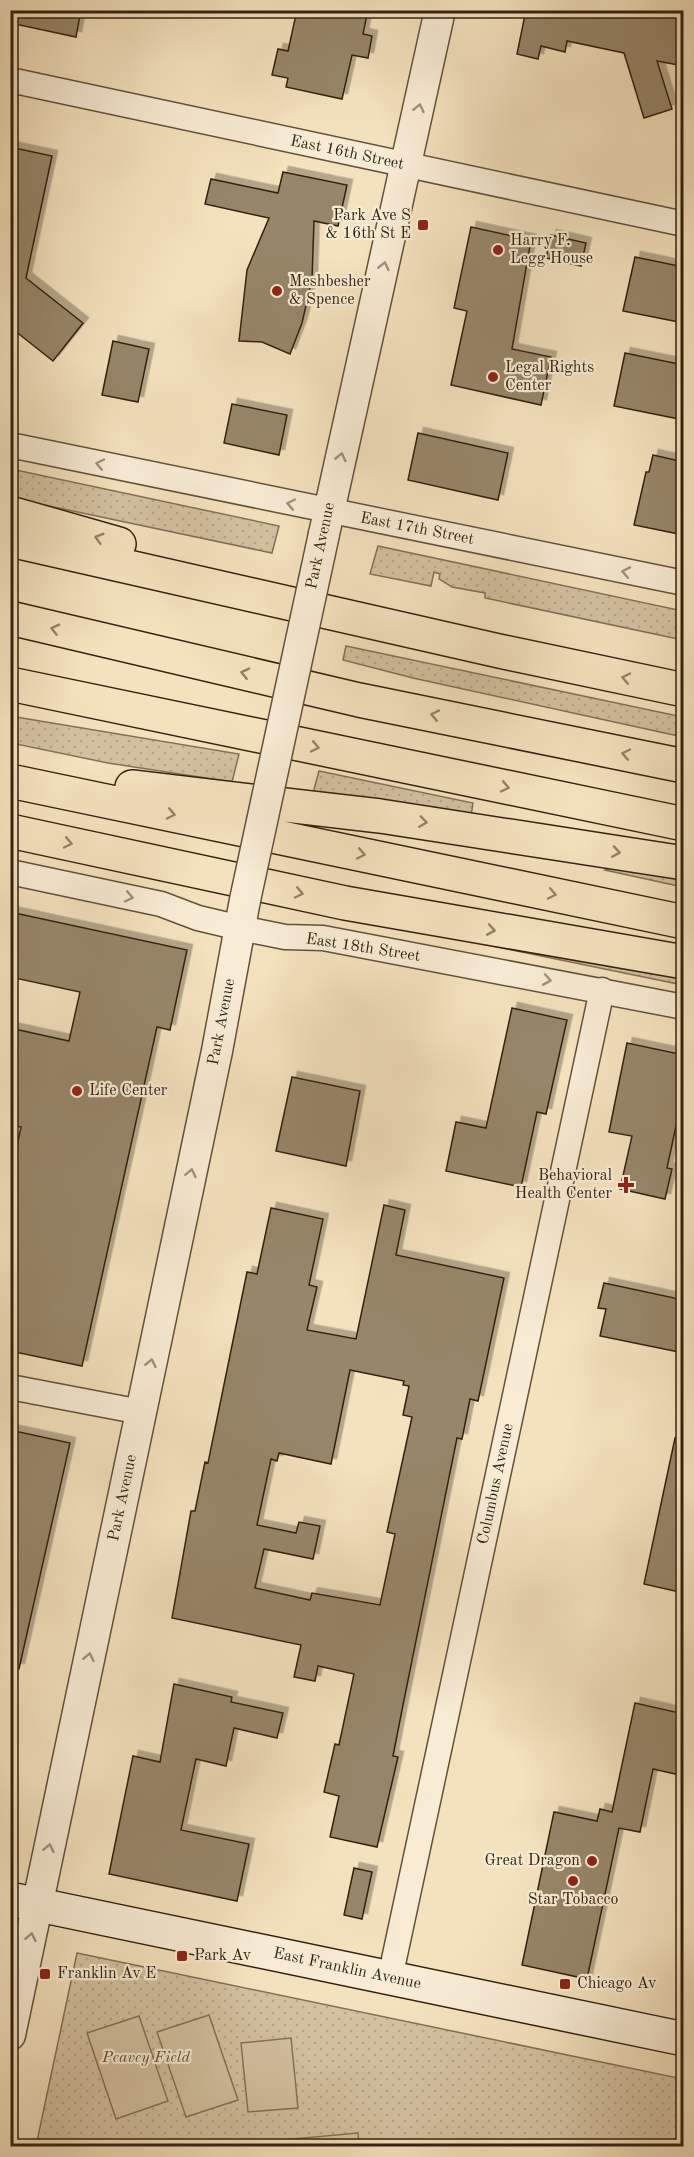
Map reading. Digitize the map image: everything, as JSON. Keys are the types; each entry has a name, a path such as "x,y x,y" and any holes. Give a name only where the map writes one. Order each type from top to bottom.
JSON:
{"highway":[{"path":"10,513 499,651"},
{"path":"10,540 499,651 684,690"},
{"path":"10,618 359,700 684,766"},
{"path":"10,684 684,824"},
{"path":"10,700 242,732"},
{"path":"10,774 380,816 684,863"},
{"path":"10,781 684,922"},
{"path":"10,831 345,903 684,962"}],"main road":[{"name":"East Franklin Avenue","path":"24,1902 684,2039"}],"street":[{"name":"Park Avenue","path":"10,2035 24,1902 141,1412 326,523 440,10"},
{"name":"East 16th Street","path":"10,80 684,224"},
{"name":"East 17th Street","path":"10,446 326,523 684,583"},
{"name":"East 18th Street","path":"10,872 161,904 198,918 243,914 285,937 323,938 684,1007"},
{"name":"Columbus Avenue","path":"390,1978 602,990"},
{"path":"10,1387 141,1412"}],"green space":[{"path":"11,469 279,526 272,553 11,498"},
{"path":"378,546 683,611 683,640 485,598 485,593 452,587 439,579 440,574 434,572 431,586 370,574"},
{"path":"346,646 683,717 683,737 413,678 343,660"},
{"path":"10,716 239,754 232,782 108,763 11,743"},
{"path":"319,771 473,803 471,816 313,793"},
{"path":"616,866 683,872 683,887 605,870"},
{"path":"487,938 683,968 683,985 477,943"},
{"name":"Peavey Field","path":"77,1953 683,2079 684,2132 680,2146 36,2146"},
{"path":"209,2015 238,2100 186,2117 157,2032"},
{"path":"139,2016 168,2101 116,2119 87,2033"},
{"path":"291,2038 298,2108 248,2112 241,2043"},
{"path":"358,2133 359,2146 217,2146"}],"building":[{"path":"10,10 81,10 76,37 10,23"},
{"path":"297,10 368,10 363,34 372,36 368,58 352,55 342,99 286,87 288,78 272,75 278,49 288,51"},
{"path":"526,10 684,10 684,66 657,61 672,109 644,118 624,53 567,41 565,52 541,46 538,59 517,54"},
{"path":"10,147 52,156 26,278 83,323 53,361 10,327"},
{"path":"283,172 347,185 338,226 314,221 312,280 302,323 290,354 262,342 239,341 247,270 269,218 205,204 211,179 278,193"},
{"path":"471,227 531,240 512,349 551,357 541,405 451,385 467,311 454,308"},
{"path":"551,235 586,243 581,266 546,258"},
{"path":"635,257 684,267 684,323 623,311"},
{"path":"113,341 149,349 138,402 102,395"},
{"path":"625,353 684,365 684,420 614,406"},
{"path":"232,404 287,415 279,455 224,443"},
{"path":"418,433 508,453 498,500 408,480"},
{"path":"653,455 684,462 684,535 634,525 646,472 649,472"},
{"path":"10,912 187,950 170,1030 157,1027 82,1366 10,1351 10,1178 21,1127 10,1125 10,1028 69,1041 80,992 10,977"},
{"path":"512,1008 567,1020 546,1114 537,1112 521,1187 446,1171 456,1122 486,1128"},
{"path":"627,1043 684,1055 684,1089 667,1168 672,1169 665,1199 620,1189 632,1136 609,1132"},
{"path":"292,1077 360,1091 346,1166 276,1151"},
{"path":"384,1205 405,1210 396,1255 504,1278 478,1401 470,1399 462,1439 457,1438 393,1756 398,1757 377,1847 330,1837 339,1796 324,1792 335,1744 339,1745 354,1674 318,1666 315,1681 294,1677 301,1645 172,1618 191,1511 195,1511 205,1462 208,1463 247,1272 257,1274 271,1208 323,1219 309,1285 317,1287 307,1330 356,1339","holes":["350,1370 404,1381 403,1385 409,1386 403,1415 412,1417 387,1532 395,1534 380,1605 312,1593 310,1600 255,1588 264,1549 313,1559 320,1526 299,1522 296,1533 257,1525 271,1459 277,1461 279,1453 331,1464"]},
{"path":"604,1283 684,1300 684,1353 600,1336 606,1309 598,1308"},
{"path":"10,1430 70,1443 19,1669 10,1668"},
{"path":"675,1438 684,1438 684,1593 644,1584"},
{"path":"174,1684 232,1697 231,1702 283,1713 277,1738 234,1728 226,1766 196,1759 181,1830 249,1844 237,1901 109,1874 133,1756 160,1762"},
{"path":"635,1703 684,1714 684,1776 653,1769 640,1832 619,1828 587,1979 522,1965 554,1812 597,1821 600,1809 612,1812"},
{"path":"354,1868 372,1872 362,1919 344,1915"}],"place":[{"name":"Park Ave S & 16th St E","path":"423,225"},
{"name":"Harry F. Legg House","path":"498,250"},
{"name":"Meshbesher & Spence","path":"277,291"},
{"name":"Legal Rights Center","path":"493,377"},
{"name":"Life Center","path":"77,1091"},
{"name":"Behavioral Health Center","path":"626,1185"},
{"name":"Great Dragon","path":"592,1861"},
{"name":"Star Tobacco","path":"573,1881"},
{"name":"Park Av","path":"182,1956"},
{"name":"Franklin Av E","path":"45,1974"},
{"name":"Chicago Av","path":"565,1984"}]}
